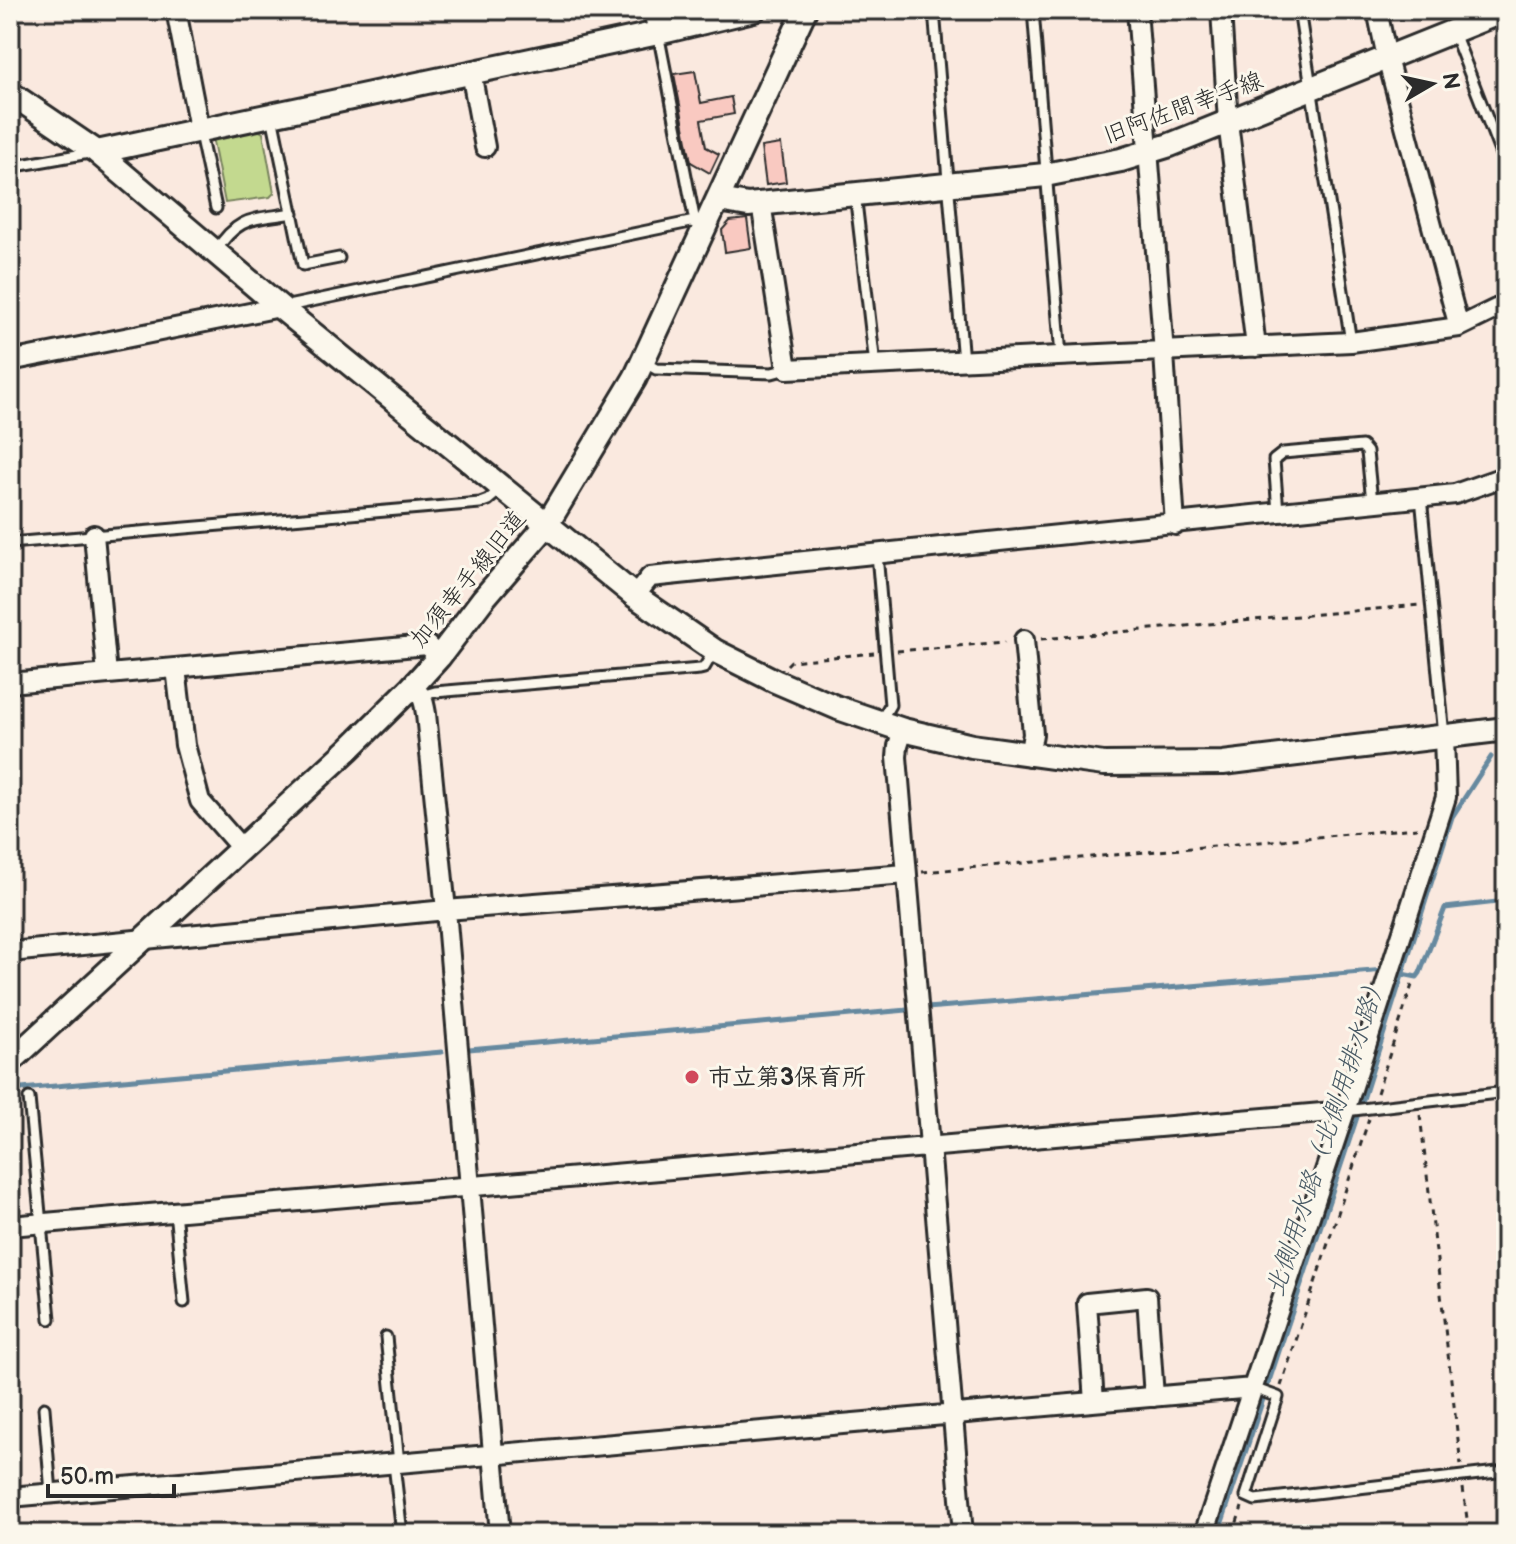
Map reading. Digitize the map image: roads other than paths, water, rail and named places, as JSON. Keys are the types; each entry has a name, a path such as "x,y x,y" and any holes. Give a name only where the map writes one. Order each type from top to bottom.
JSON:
{"street":[{"path":"176,10 199,128"},
{"path":"653,10 658,33"},
{"path":"97,152 754,10"},
{"name":"加須幸手線旧道","path":"10,1062 416,692 483,599 546,526 610,423 643,362 701,224 719,200 805,10"},
{"path":"1137,10 1175,525"},
{"path":"1221,10 1228,122 1256,347"},
{"path":"1377,10 1459,327"},
{"name":"旧阿佐間幸手線","path":"719,200 736,204 761,203 1088,168 1147,153 1506,10"},
{"path":"471,72 485,147"},
{"path":"10,93 97,152 280,307 635,596 715,651 838,708 903,730 972,746 1104,764 1223,763 1506,729"},
{"path":"761,203 787,369 1351,342 1459,327 1506,304"},
{"path":"10,361 280,307"},
{"path":"635,596 650,577 1455,494 1506,476"},
{"path":"94,535 107,674"},
{"path":"1024,640 1033,734 1029,756"},
{"path":"10,683 427,645 439,657"},
{"path":"176,668 185,745 200,801 242,849"},
{"path":"416,692 426,714 446,910 500,1534"},
{"path":"903,730 897,757 963,1534"},
{"path":"1204,1534 1257,1390 1446,797 1444,736"},
{"path":"10,952 446,910 906,874"},
{"path":"10,1226 1345,1111"},
{"path":"1094,1402 1087,1303 1147,1297 1154,1397"},
{"path":"10,1497 1257,1390"}],"lane":[{"path":"934,10 963,362"},
{"path":"1033,10 1061,356"},
{"path":"1299,10 1351,342"},
{"path":"1452,30 1506,167"},
{"path":"280,307 701,224 658,33"},
{"path":"271,114 303,265 339,258"},
{"path":"199,128 216,208"},
{"path":"10,167 97,152"},
{"path":"855,193 875,366"},
{"path":"215,252 231,230 243,222 293,213"},
{"path":"643,362 656,369 772,373 787,369"},
{"path":"1278,512 1274,460 1283,453 1362,446 1367,452 1372,502"},
{"path":"10,543 480,503 501,489"},
{"path":"1421,497 1444,736"},
{"path":"877,554 890,705 880,722"},
{"path":"416,692 700,669 704,668 715,651"},
{"path":"1345,1111 1506,1092"},
{"path":"29,1098 50,1319"},
{"path":"175,1211 184,1302"},
{"path":"386,1337 402,1534"},
{"path":"1257,1390 1275,1396 1246,1496 1255,1500 1506,1471"},
{"path":"44,1408 51,1493"}],"waterway":[{"name":"北側用水路（北側用排水路）","path":"1218,1534 1364,1096 1452,817 1491,757"},
{"path":"1402,974 1417,977 1420,973 1445,908 1506,901"},
{"path":"927,1008 1385,970"},
{"path":"469,1049 907,1010"},
{"path":"10,1090 442,1052"}],"place":[{"name":"市立第3保育所","path":"692,1077"}]}
